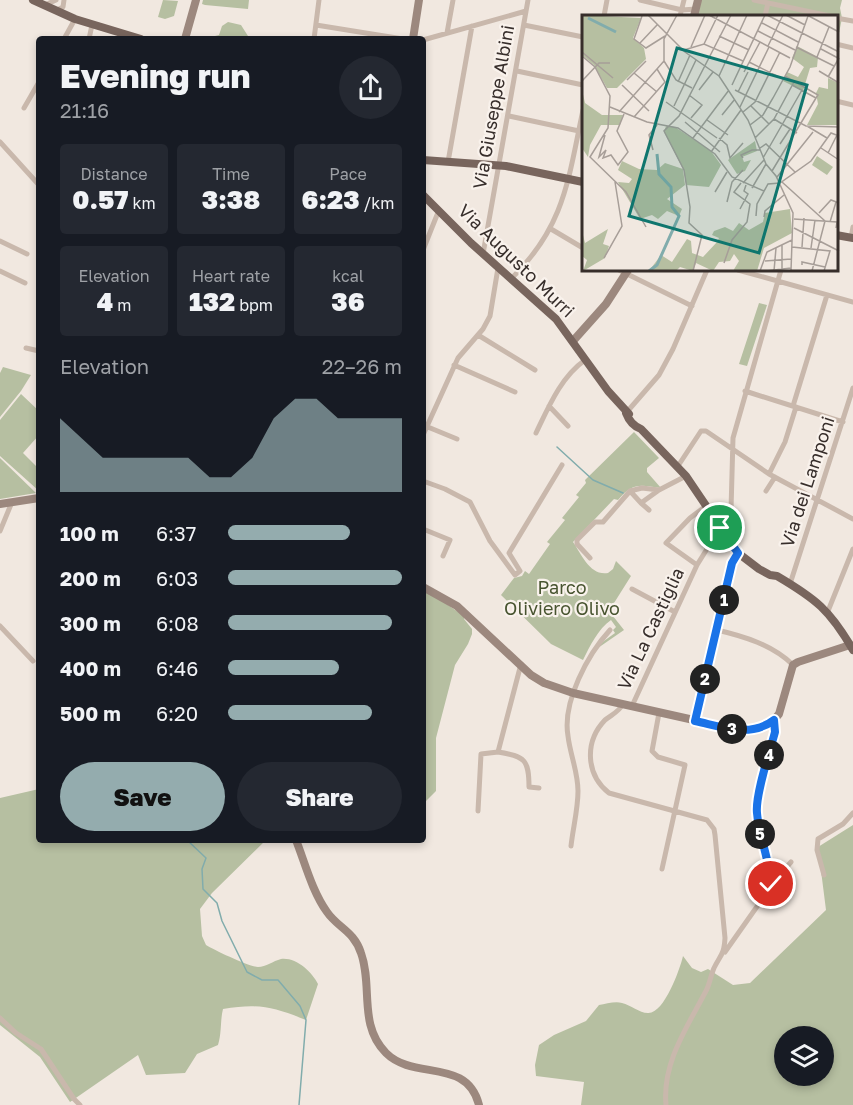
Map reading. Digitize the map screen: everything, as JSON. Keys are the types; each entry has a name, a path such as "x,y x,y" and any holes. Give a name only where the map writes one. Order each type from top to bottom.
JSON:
{"main road":[{"path":"33,0 75,19 130,36"},
{"path":"426,159 500,165 582,182"},
{"name":"Via Augusto Murri","path":"426,198 498,268 556,319 626,413 628,420 641,429 686,476 738,553 765,573 777,576 816,600 828,611 852,646"}],"street":[{"path":"44,5 56,0"},
{"path":"55,11 61,9 64,0"},
{"path":"186,36 196,0"},
{"path":"314,36 319,0"},
{"path":"413,36 419,0"},
{"path":"447,33 453,0"},
{"name":"Via Giuseppe Albini","path":"483,254 528,0"},
{"path":"604,15 608,0"},
{"path":"640,0 695,13 698,0"},
{"path":"680,15 684,0"},
{"path":"754,0 825,15"},
{"path":"765,15 768,3"},
{"path":"426,39 526,11"},
{"path":"838,18 853,21"},
{"path":"66,36 75,19"},
{"path":"90,36 92,25"},
{"path":"316,25 384,36"},
{"path":"524,25 582,38"},
{"path":"448,162 472,26"},
{"path":"838,44 853,48"},
{"path":"517,71 582,85"},
{"path":"24,108 36,87"},
{"path":"838,101 853,105"},
{"path":"511,279 533,255 551,229 561,207 582,115"},
{"path":"509,116 579,131"},
{"path":"0,142 36,182"},
{"path":"426,242 439,210"},
{"path":"852,238 853,228"},
{"path":"551,229 582,247"},
{"path":"0,241 27,254"},
{"path":"426,424 462,351 478,335 492,312 498,268"},
{"path":"0,271 25,283"},
{"path":"573,341 606,304 624,272 692,306"},
{"path":"626,413 659,375 706,272"},
{"path":"745,272 853,302"},
{"path":"713,517 731,510 731,449 745,391 780,272"},
{"path":"766,491 785,442 827,294"},
{"path":"478,335 535,370"},
{"path":"26,348 36,350"},
{"path":"536,433 564,380 575,367 585,360"},
{"path":"454,365 515,392"},
{"name":"Via dei Lamponi","path":"790,584 851,403 853,388"},
{"path":"745,391 843,422"},
{"path":"549,406 568,426"},
{"path":"426,426 457,439"},
{"path":"678,466 701,431 704,430 772,475 853,519"},
{"path":"426,482 446,489 470,502 490,541 515,575 520,571 509,553 562,465"},
{"path":"641,503 659,490 686,476"},
{"path":"590,558 577,544 577,540 595,522 603,522 630,490 642,488 659,490"},
{"path":"630,490 649,510"},
{"path":"0,504 36,498"},
{"path":"0,531 12,502"},
{"name":"Via La Castiglia","path":"697,565 666,543 690,518 706,506"},
{"name":"Via La Castiglia","path":"632,706 697,565 720,528"},
{"path":"426,530 450,540 443,556"},
{"path":"828,611 853,549"},
{"path":"695,721 732,563 738,553"},
{"path":"426,589 458,606 531,675 544,683 573,693 743,731 766,726 779,714 793,665"},
{"path":"632,589 675,612"},
{"path":"0,626 33,661"},
{"path":"571,846 578,800 577,774 567,729 573,693 597,644 610,630"},
{"path":"717,630 747,638 783,657 793,665"},
{"path":"793,665 852,646"},
{"path":"498,752 521,664"},
{"path":"623,704 621,709 605,720 595,735 590,752 591,769 598,783 609,794 707,820 714,829 725,938 724,953"},
{"path":"659,713 652,751 658,757 685,765 662,869"},
{"path":"770,886 770,874 756,807 775,732 774,720"},
{"path":"478,811 481,754 498,752 516,755 525,761 529,770 530,787 539,788"},
{"path":"577,774 591,769"},
{"path":"824,875 817,850 818,839 843,824 853,813"},
{"path":"297,843 326,911 349,932 358,944 367,976 369,1023 378,1044 386,1053 403,1064 462,1078 474,1091 479,1105"},
{"path":"666,1105 666,1080 670,1065 684,1030 707,989 713,970 770,886 791,862"},
{"path":"0,1018 16,1033 41,1049 80,1105"}],"green space":[{"path":"163,0 178,1 174,16 165,19 158,17"},
{"path":"203,0 249,0 248,9 205,5 202,4"},
{"path":"701,0 842,0 840,8 842,18 838,38 838,15 697,15"},
{"path":"228,22 241,25 248,36 215,36 219,35 222,26"},
{"path":"759,303 767,305 747,366 739,364"},
{"path":"3,367 31,375 0,417 0,373"},
{"path":"21,394 36,408 36,438 23,453 36,466 36,488 0,456 0,420"},
{"name":"Parco Oliviero Olivo","path":"634,432 659,458 647,468 647,472 661,488 637,486 628,490 618,500 614,499 573,542 587,564 596,571 608,573 613,569 616,561 631,576 609,611 624,630 595,650 615,633 613,630 616,627 611,620 598,633 583,660 551,644 501,595 514,578 522,576 525,571 529,574 550,544 547,542 565,520 562,518 579,497 576,495 586,483 585,480"},
{"path":"0,458 36,493 0,499"},
{"path":"426,590 464,616 472,629 468,644 455,665 436,738 436,791 426,801"},
{"path":"36,790 36,843 263,843 212,893 200,909 202,936 206,945 254,966 264,966 287,959 303,966 318,984 306,1020 266,1007 247,1006 223,1009 218,1045 197,1054 185,1073 146,1075 138,1055 70,1102 40,1057 0,1025 0,798"},
{"path":"853,825 853,1105 581,1105 584,1082 536,1076 535,1065 539,1045 554,1035 586,1021 599,1005 619,1002 645,1013 654,1011 670,990 683,956 692,968 701,972 708,969 733,985 750,983 826,910 818,847"}],"waterway":[{"path":"557,447 593,480 623,493"},
{"path":"190,843 206,858 202,869 203,889 217,903 222,921 247,972 262,980 278,980 300,1006 306,1020 299,1105"}],"route":[{"path":"720,528 738,553 732,563 695,721 751,731 766,726 774,720 775,732 756,807 770,874 770,886 771,884"}]}
